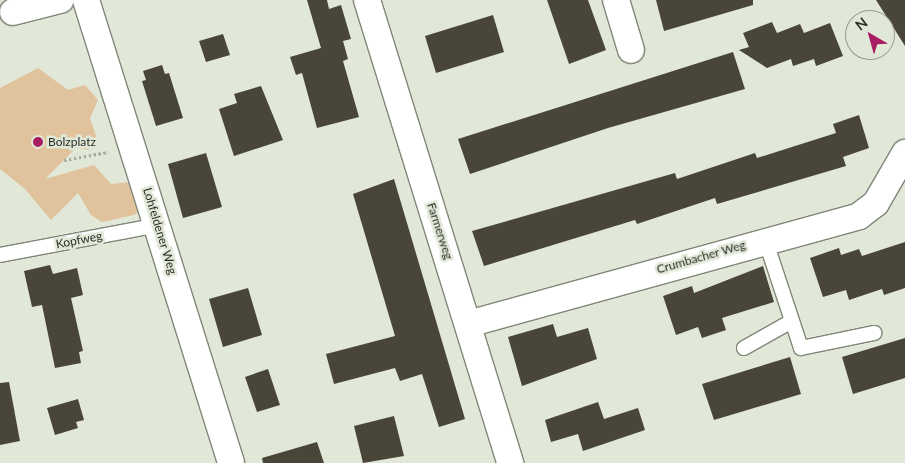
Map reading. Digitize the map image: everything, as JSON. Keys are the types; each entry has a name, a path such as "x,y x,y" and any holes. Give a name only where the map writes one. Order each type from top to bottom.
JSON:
{"street":[{"path":"13,12 60,0"},
{"name":"Lohfeldener Weg","path":"86,0 159,225 232,463"},
{"name":"Farmerweg","path":"367,0 510,463"},
{"path":"616,0 631,50"},
{"name":"Crumbacher Weg","path":"468,324 765,239 859,216 876,203 905,153"}],"lane":[{"name":"Kopfweg","path":"0,255 159,225"},
{"path":"765,239 801,348 874,333"},
{"path":"744,348 792,321"}],"path":[{"path":"64,160 132,144"}],"shaded area":[{"path":"38,68 68,90 85,85 98,100 90,118 98,142 88,150 76,148 45,179 94,165 111,184 132,182 140,211 134,215 102,222 91,215 78,193 51,220 25,189 0,169 0,88"}],"building":[{"path":"307,0 327,0 329,9 341,5 351,39 343,41 348,59 343,61 359,117 317,128 302,73 296,75 290,57 321,48"},
{"path":"547,0 588,0 606,50 569,64"},
{"path":"656,0 753,0 753,5 664,31"},
{"path":"876,0 905,0 905,46 895,30 895,10 882,10"},
{"path":"493,15 504,52 436,73 425,36"},
{"path":"772,22 777,33 800,24 804,33 830,23 843,56 816,66 814,59 793,66 791,59 767,68 739,50 749,47 743,33"},
{"path":"223,34 230,55 206,62 199,41"},
{"path":"733,52 745,89 608,128 470,174 458,139"},
{"path":"162,65 165,74 169,73 183,118 156,126 142,81 146,80 143,71"},
{"path":"261,86 283,140 234,156 219,109 237,103 234,94"},
{"path":"859,115 869,148 843,157 846,166 717,204 715,198 637,224 635,220 484,266 472,231 675,173 677,179 755,153 757,158 836,133 833,124"},
{"path":"206,153 222,207 183,218 168,164"},
{"path":"394,179 465,419 439,427 422,374 400,381 395,368 334,384 326,354 395,336 353,194"},
{"path":"905,242 905,288 884,295 882,289 849,300 846,290 823,297 810,258 839,248 841,255 859,249 862,256"},
{"path":"50,265 53,274 77,268 83,295 71,298 83,351 79,352 81,363 55,368 42,305 32,307 24,271"},
{"path":"763,266 774,302 722,318 726,330 702,338 698,327 676,335 663,296 692,286 694,293"},
{"path":"248,288 262,335 223,347 209,299"},
{"path":"553,324 557,337 588,328 597,359 522,386 508,337"},
{"path":"905,338 905,378 853,394 842,357"},
{"path":"790,357 801,394 714,420 702,384"},
{"path":"268,369 280,405 257,412 245,377"},
{"path":"9,382 20,441 0,445 0,383"},
{"path":"78,399 84,420 76,422 78,428 55,435 47,408"},
{"path":"598,402 604,419 638,408 645,430 583,451 578,434 551,442 545,420"},
{"path":"394,416 404,456 363,463 354,426"},
{"path":"317,442 324,463 263,463 262,458"}],"place":[{"name":"Bolzplatz","path":"38,142"}]}
